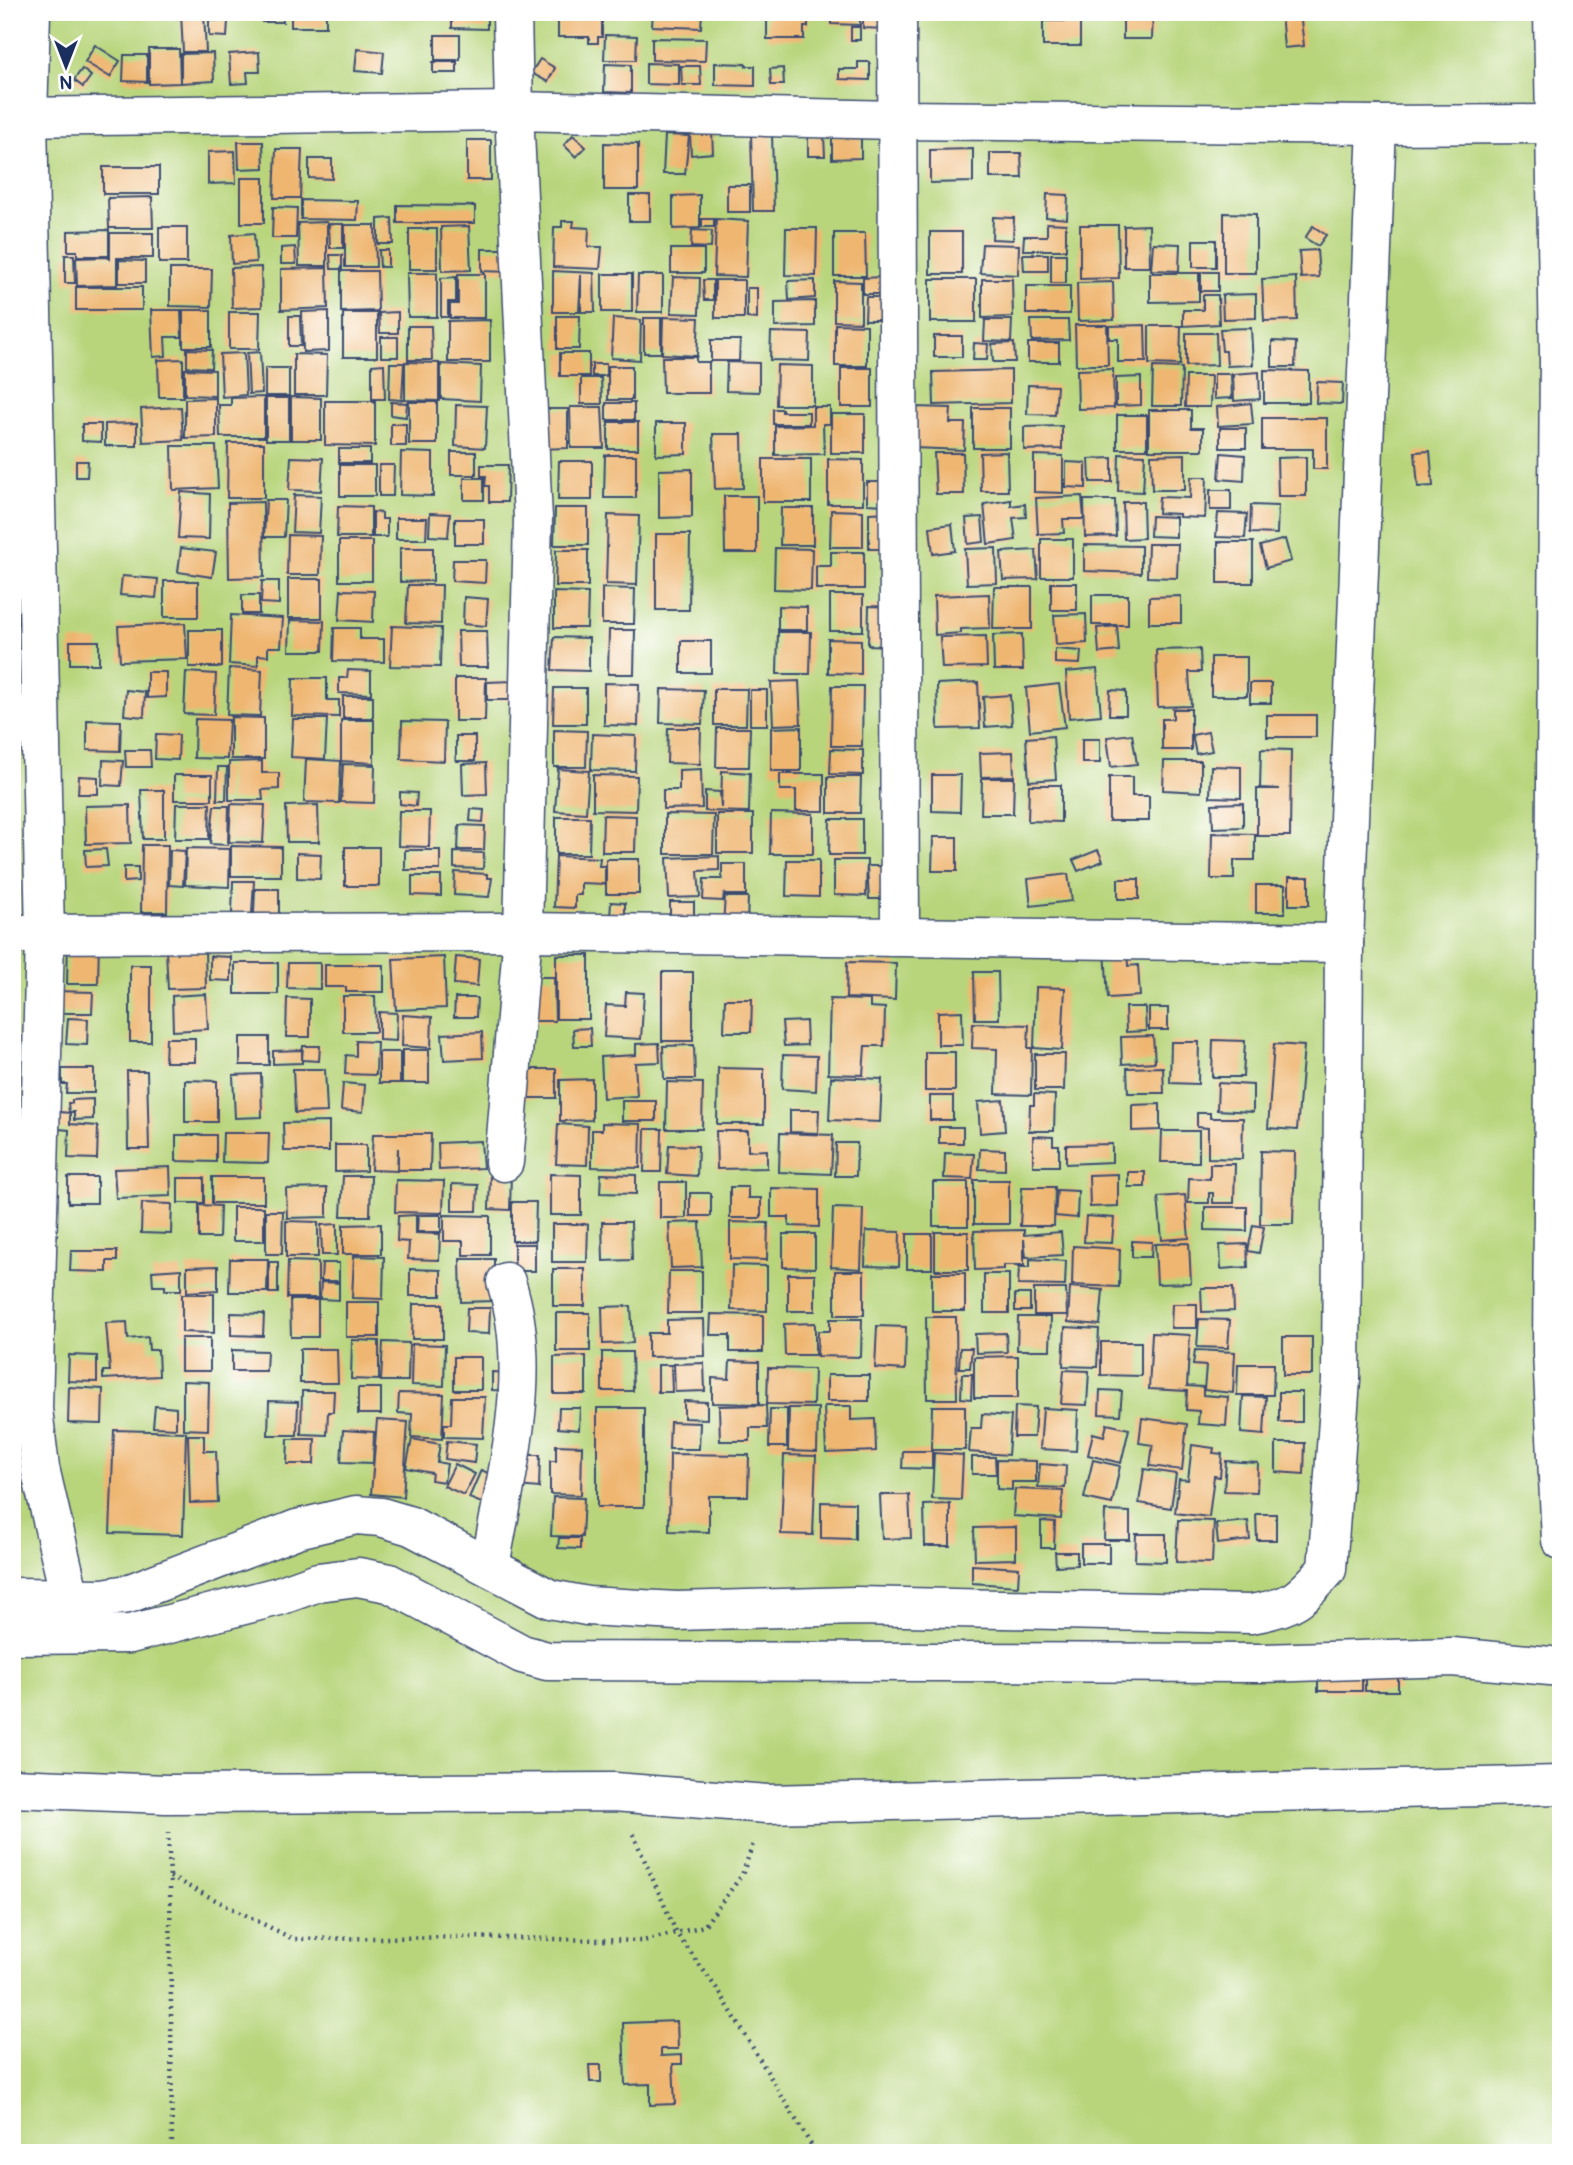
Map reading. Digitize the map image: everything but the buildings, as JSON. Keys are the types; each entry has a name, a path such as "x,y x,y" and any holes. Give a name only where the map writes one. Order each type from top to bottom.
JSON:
{"street":[{"path":"31,12 20,117 33,1409 40,1468 70,1598"},
{"path":"504,1162 523,932 533,519 512,12"},
{"path":"897,12 900,936"},
{"path":"1553,12 1559,367 1552,1352 1558,1527 1561,1541"},
{"path":"20,117 514,111 897,120 1554,124"},
{"path":"12,1597 103,1598 128,1594 298,1529 356,1515 381,1517 411,1525 550,1599 587,1606 677,1611 856,1606 1251,1614 1276,1610 1294,1603 1309,1590 1327,1569 1341,1380 1344,943 1377,125"},
{"path":"29,935 523,932 1344,943"},
{"path":"490,1567 517,1403 519,1336 506,1282"},
{"path":"12,1635 131,1634 279,1596 318,1582 358,1577 389,1583 522,1654 547,1661 1264,1663 1452,1657 1561,1667"},
{"path":"12,1788 166,1794 614,1792 767,1804 1561,1785"}],"path":[{"path":"614,1792 677,1934 720,1993 816,2153"},
{"path":"166,1794 170,1877 172,2153"},
{"path":"170,1877 293,1939 464,1937 643,1941 704,1926 742,1875 767,1804"}],"green space":[{"path":"12,12 1561,12 1561,2153 12,2153"}]}
